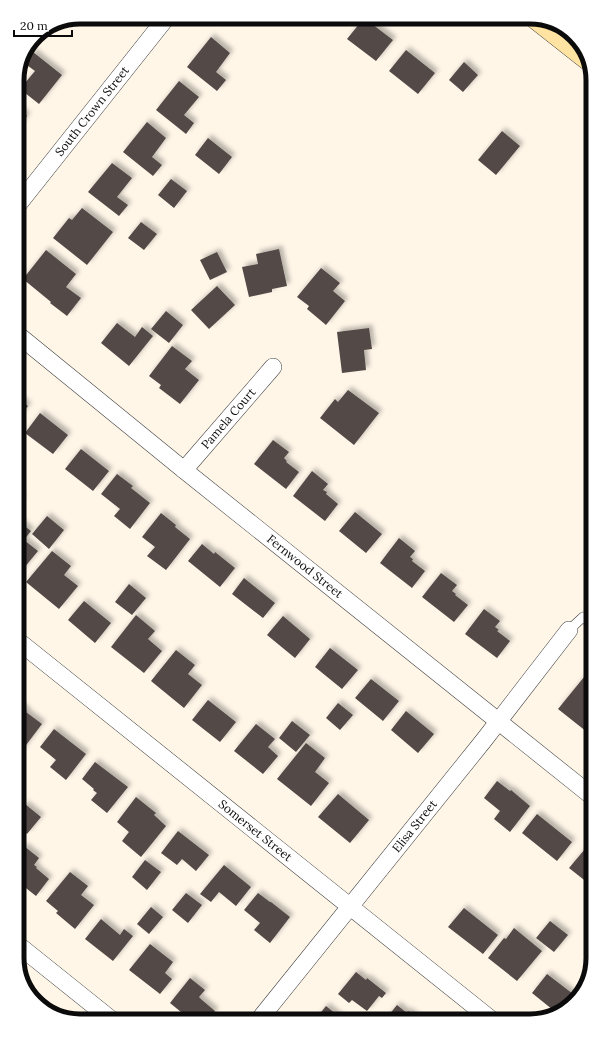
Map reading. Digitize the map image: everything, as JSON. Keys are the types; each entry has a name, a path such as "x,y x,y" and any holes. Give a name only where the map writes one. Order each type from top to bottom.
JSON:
{"main road":[{"path":"547,27 578,51"}],"street":[{"name":"South Crown Street","path":"24,197 161,24"},
{"name":"Fernwood Street","path":"24,340 184,470 586,791"},
{"name":"Pamela Court","path":"184,470 273,367"},
{"name":"Elisa Street","path":"264,1014 569,630"},
{"name":"Somerset Street","path":"24,646 484,1014"},
{"path":"24,950 104,1014"}],"lane":[{"path":"569,630 583,618 586,620"}],"building":[{"path":"359,24 372,24 393,40 376,61 347,39"},
{"path":"211,37 230,53 216,72 226,80 217,91 187,67"},
{"path":"406,50 435,73 418,94 389,71"},
{"path":"33,52 62,75 39,104 24,92 24,84 35,71 26,65"},
{"path":"464,62 478,75 463,92 449,80"},
{"path":"179,81 199,97 184,115 194,123 186,134 156,110"},
{"path":"147,122 166,138 152,157 162,165 153,176 123,152"},
{"path":"502,131 520,146 496,175 478,160"},
{"path":"208,138 232,157 219,174 195,155"},
{"path":"112,163 132,178 117,197 128,205 119,216 88,192"},
{"path":"171,179 187,191 174,208 158,195"},
{"path":"82,208 113,232 87,265 53,238 69,218 72,220"},
{"path":"141,222 157,234 144,250 128,238"},
{"path":"279,249 287,286 272,289 272,292 249,297 242,267 258,264 256,254"},
{"path":"46,250 76,274 66,287 81,298 67,316 50,303 51,302 24,280 24,278"},
{"path":"217,252 227,272 210,280 200,260"},
{"path":"321,268 340,283 333,291 345,301 326,325 307,309 309,306 297,297"},
{"path":"217,286 235,305 209,329 191,310"},
{"path":"166,311 183,325 169,343 151,329"},
{"path":"117,323 135,337 142,327 153,336 129,366 101,343"},
{"path":"369,328 372,349 364,350 366,370 342,373 337,332"},
{"path":"172,346 192,361 185,369 199,380 180,404 159,388 161,385 149,376"},
{"path":"348,390 379,413 354,445 320,418 335,399 338,402"},
{"path":"24,403 28,406 24,411"},
{"path":"40,413 68,435 53,454 25,433"},
{"path":"273,440 289,452 284,458 287,461 286,462 299,472 286,489 254,464"},
{"path":"81,449 109,471 93,491 65,469"},
{"path":"312,471 328,484 323,490 327,492 326,494 338,504 325,521 293,496"},
{"path":"117,474 133,486 131,488 150,503 130,529 114,516 120,509 101,494"},
{"path":"355,512 382,534 366,553 339,531"},
{"path":"161,513 190,539 166,570 147,556 155,547 142,537"},
{"path":"47,516 64,530 49,549 32,534"},
{"path":"24,526 31,531 24,540"},
{"path":"399,538 415,551 410,557 413,559 412,561 425,571 412,588 380,563"},
{"path":"24,540 38,551 24,568"},
{"path":"202,544 235,568 220,587 188,561"},
{"path":"52,551 71,566 64,575 78,586 59,609 26,582"},
{"path":"441,573 457,585 452,591 468,605 454,622 422,597"},
{"path":"244,578 275,603 263,618 232,594"},
{"path":"129,584 146,598 132,615 115,602"},
{"path":"84,601 111,623 95,643 68,620"},
{"path":"484,609 500,621 495,627 499,630 497,631 510,641 497,658 465,634"},
{"path":"136,615 155,631 148,639 162,651 144,673 111,647"},
{"path":"283,616 310,639 295,658 267,635"},
{"path":"330,648 358,670 342,689 315,667"},
{"path":"176,650 195,665 188,674 202,685 184,708 151,681"},
{"path":"586,675 586,731 558,709"},
{"path":"371,679 399,701 383,721 355,698"},
{"path":"208,700 236,722 220,742 192,720"},
{"path":"338,703 353,715 340,730 326,718"},
{"path":"24,709 27,711 26,712 42,724 24,748"},
{"path":"406,711 434,734 418,753 391,730"},
{"path":"292,721 310,735 296,752 279,738"},
{"path":"256,724 275,739 268,747 278,756 263,774 234,751"},
{"path":"54,729 86,754 66,780 50,767 56,760 40,747"},
{"path":"306,743 325,758 315,772 329,783 311,806 277,779"},
{"path":"95,762 128,787 107,813 91,800 97,793 82,779"},
{"path":"497,781 510,791 511,790 530,806 510,832 494,819 500,811 484,798"},
{"path":"338,794 369,820 350,843 318,817"},
{"path":"136,797 156,813 154,815 166,826 141,857 122,841 129,832 117,822"},
{"path":"25,804 41,817 27,834 24,832"},
{"path":"537,814 572,842 557,861 522,833"},
{"path":"178,831 209,855 196,871 182,859 177,865 161,853"},
{"path":"24,846 39,858 34,865 49,879 36,896 24,887"},
{"path":"585,849 586,850 586,881 569,868"},
{"path":"145,860 161,872 147,890 132,877"},
{"path":"224,865 251,887 236,906 219,892 211,902 200,894"},
{"path":"70,872 88,886 81,895 94,905 75,929 56,913 58,911 46,901"},
{"path":"186,893 202,905 188,923 172,910"},
{"path":"258,893 290,917 270,943 254,930 260,923 244,910"},
{"path":"151,907 163,917 149,934 137,924"},
{"path":"464,908 498,935 483,954 448,927"},
{"path":"101,919 120,935 124,929 133,936 113,961 85,939"},
{"path":"550,921 568,935 554,952 536,938"},
{"path":"514,928 542,951 517,981 488,958"},
{"path":"150,944 173,962 165,973 172,979 160,994 129,970"},
{"path":"356,972 366,980 367,978 386,993 382,998 379,996 367,1011 352,1000 349,1003 338,994"},
{"path":"547,974 573,994 561,1005 552,1009 532,993"},
{"path":"190,978 205,990 199,997 215,1011 213,1014 183,1014 170,1003"},
{"path":"397,1005 407,1013 408,1011 412,1014 390,1014"},
{"path":"326,1006 336,1014 320,1014"}]}
